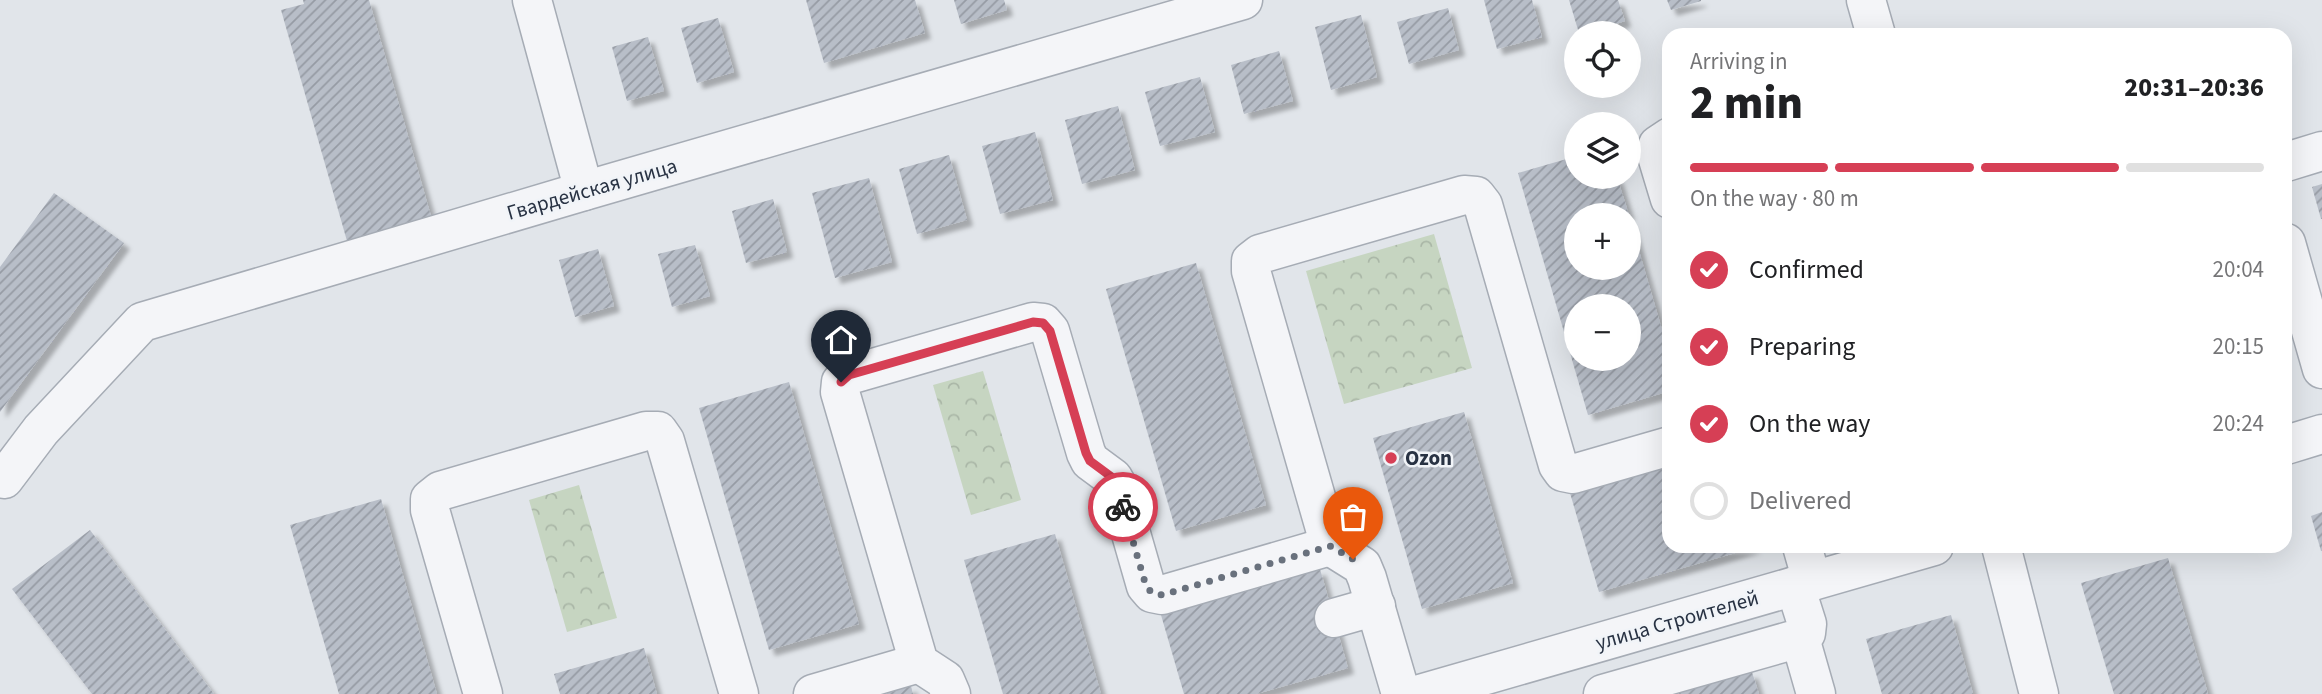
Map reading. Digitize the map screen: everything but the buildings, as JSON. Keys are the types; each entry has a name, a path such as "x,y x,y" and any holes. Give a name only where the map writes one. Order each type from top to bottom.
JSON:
{"street":[{"path":"532,0 584,191"},
{"name":"Гвардейская улица","path":"4,479 41,430 142,322 1243,0"},
{"path":"1866,0 1874,28"},
{"path":"1662,142 1658,145 1657,156 1662,173"},
{"path":"2292,160 2322,151"},
{"path":"1401,694 1362,566 1330,546 1251,271 1251,261 1260,254 1464,195 1476,196 1483,205 1558,466 1563,472 1573,474 1662,448"},
{"path":"2292,264 2322,369"},
{"path":"951,694 945,680 919,663 840,392 841,382 849,375 1033,322 1043,323 1050,331 1086,453 1090,461 1113,478 1146,586 1152,593 1162,595 1330,546"},
{"path":"483,694 430,510 430,499 440,491 646,431 658,431 665,441 739,694"},
{"path":"2292,443 2322,434"},
{"name":"улица Строителей","path":"1420,694 1803,571 1897,553"},
{"path":"2003,553 2039,694"},
{"path":"1603,694 1800,638 1806,633 1807,624 1803,571"},
{"path":"1334,618 1376,606"},
{"path":"1800,638 1816,694"},
{"path":"813,694 919,663"}],"green space":[{"path":"1434,234 1472,368 1344,404 1306,271"},
{"path":"983,371 1021,500 971,515 933,385"},
{"path":"579,485 617,618 567,632 529,500"}],"way so far":[{"path":"1123,507 1146,586 1152,593 1162,595 1330,546 1353,559"}],"place":[{"name":"Ozon","path":"1391,458"}],"route":[{"path":"841,382 849,375 1033,322 1043,323 1050,331 1086,453 1096,467 1113,478 1123,507"}]}
